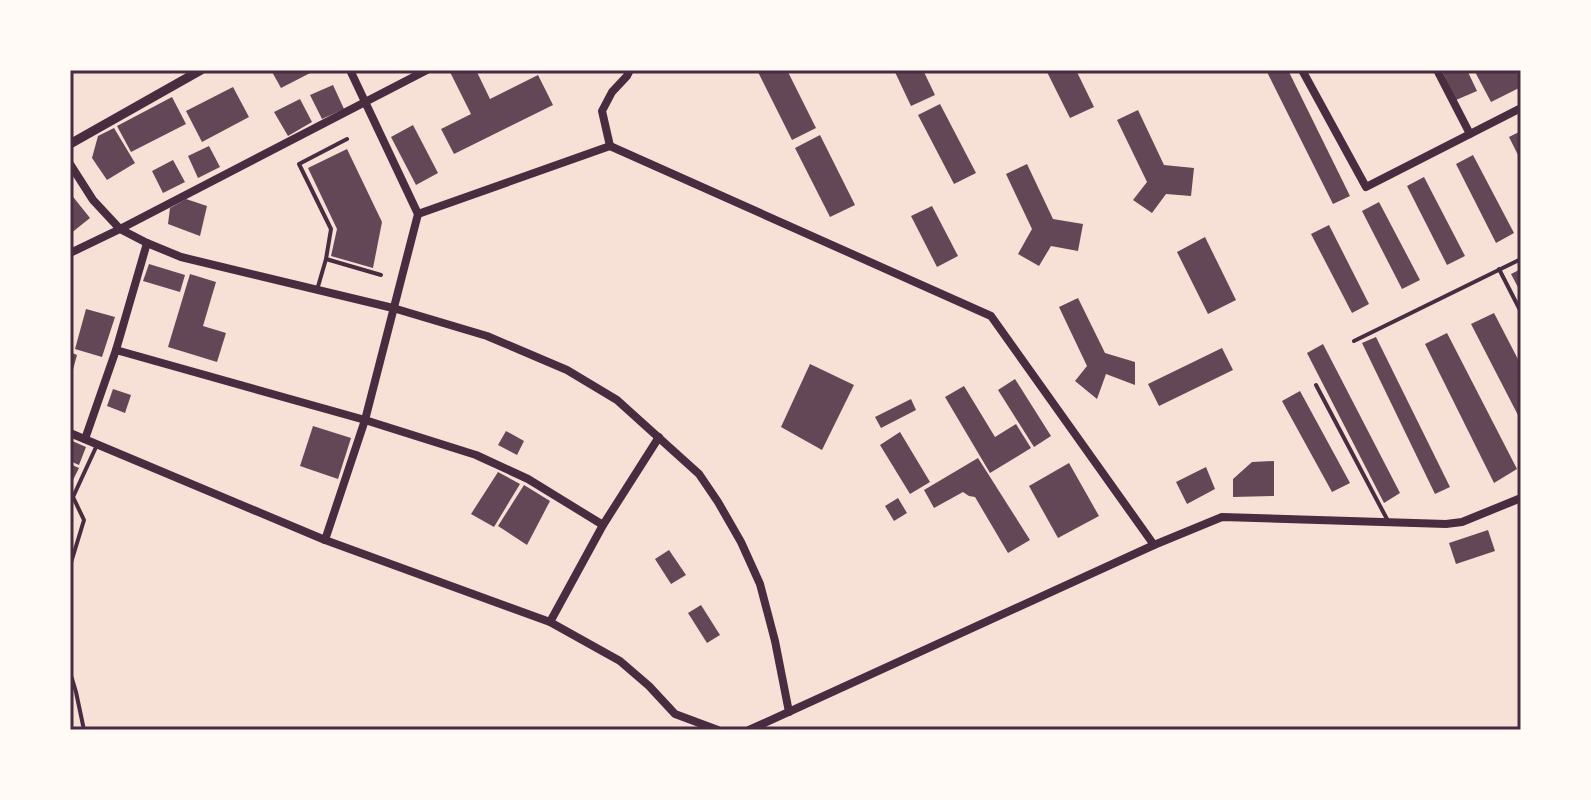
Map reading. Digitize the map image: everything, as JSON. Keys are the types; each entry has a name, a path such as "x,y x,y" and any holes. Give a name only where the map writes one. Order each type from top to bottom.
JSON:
{"street":[{"path":"70,144 201,70"},
{"path":"325,540 365,420 418,214 350,70"},
{"path":"70,253 427,70"},
{"path":"610,146 602,111 612,92 630,70"},
{"path":"1302,70 1366,187 1521,108"},
{"path":"1437,70 1470,134"},
{"path":"418,214 610,146 991,316 1154,545"},
{"path":"70,164 93,200 120,229 147,243 181,257 393,308 487,336 567,370 617,400 699,474 741,542 760,584 789,712"},
{"path":"85,439 116,350 147,243"},
{"path":"116,350 365,420 476,455 528,479 603,525"},
{"path":"70,433 325,540 550,622 620,661 675,714 718,730"},
{"path":"550,622 603,525 659,437"},
{"path":"749,730 1222,517 1446,524 1462,522 1521,498"}],"lane":[{"path":"317,290 331,229 299,164 347,139"},
{"path":"326,259 381,275"},
{"path":"1354,341 1521,259"},
{"path":"1499,269 1521,312"},
{"path":"1316,385 1388,521"},
{"path":"70,566 84,520 73,497 97,445"},
{"path":"70,672 84,730"}],"building":[{"path":"271,70 316,70 281,88"},
{"path":"449,70 476,70 490,99 538,75 553,105 454,154 441,129 471,114"},
{"path":"757,70 787,70 816,128 792,140"},
{"path":"894,70 923,70 935,95 911,106"},
{"path":"1046,70 1076,70 1094,107 1070,118"},
{"path":"1266,70 1288,70 1350,196 1333,204"},
{"path":"1467,70 1477,91 1456,100 1443,73"},
{"path":"1474,70 1520,70 1521,87 1491,102"},
{"path":"333,85 344,109 322,119 310,95"},
{"path":"233,87 249,117 202,142 186,111"},
{"path":"172,97 186,124 131,152 117,126"},
{"path":"300,99 312,122 288,136 274,112"},
{"path":"940,104 976,173 954,184 918,115"},
{"path":"1138,110 1164,165 1194,168 1191,196 1166,194 1152,213 1133,200 1147,182 1117,120"},
{"path":"413,125 438,173 416,185 391,137"},
{"path":"114,128 135,163 107,180 92,158 98,136"},
{"path":"1521,131 1521,161 1509,137"},
{"path":"820,135 855,205 830,217 795,148"},
{"path":"209,146 220,167 198,178 188,156"},
{"path":"347,149 382,222 373,268 331,256 337,229 308,168"},
{"path":"1473,155 1514,233 1496,243 1456,164"},
{"path":"173,160 185,182 163,193 152,171"},
{"path":"1027,164 1053,219 1083,224 1078,251 1051,246 1039,266 1018,254 1032,229 1006,174"},
{"path":"1424,177 1465,256 1447,265 1407,186"},
{"path":"70,193 90,218 70,234"},
{"path":"186,199 207,206 200,236 168,224 170,208"},
{"path":"1379,202 1420,280 1402,289 1362,211"},
{"path":"932,206 958,256 937,267 911,216"},
{"path":"1329,225 1369,304 1352,313 1311,234"},
{"path":"1205,237 1236,300 1208,314 1177,252"},
{"path":"149,264 185,275 180,292 143,281"},
{"path":"1521,269 1521,293 1511,274"},
{"path":"190,274 216,282 203,326 226,333 217,362 168,347"},
{"path":"1078,298 1105,353 1135,362 1135,385 1106,374 1097,399 1075,381 1087,366 1059,307"},
{"path":"86,309 115,317 102,357 75,349"},
{"path":"1494,313 1521,365 1521,421 1471,324"},
{"path":"1447,333 1517,469 1494,483 1425,344"},
{"path":"1376,337 1450,487 1435,494 1362,343"},
{"path":"1323,344 1400,493 1384,503 1307,353"},
{"path":"1222,348 1233,370 1159,406 1148,384"},
{"path":"70,352 77,355 71,377 70,377"},
{"path":"810,364 854,385 822,450 781,427"},
{"path":"1015,379 1051,436 1034,447 998,390"},
{"path":"964,386 995,437 1016,424 1031,448 990,473 945,397"},
{"path":"113,389 131,395 125,413 107,406"},
{"path":"1300,391 1350,483 1332,492 1282,401"},
{"path":"911,399 916,410 881,428 875,417"},
{"path":"313,426 351,438 338,479 300,466"},
{"path":"506,431 524,441 517,455 498,445"},
{"path":"900,432 930,482 910,494 880,445"},
{"path":"70,440 86,447 79,465 70,461"},
{"path":"978,458 1030,540 1008,553 975,497 963,492 934,508 924,490"},
{"path":"1274,461 1274,496 1233,497 1233,479 1252,462"},
{"path":"1069,463 1099,516 1058,538 1029,486"},
{"path":"70,464 79,468 70,486"},
{"path":"1206,467 1215,489 1187,504 1176,482"},
{"path":"498,472 520,484 494,527 471,514"},
{"path":"524,485 550,501 527,545 498,526"},
{"path":"898,498 907,513 894,521 885,506"},
{"path":"1488,530 1495,551 1456,564 1449,543"},
{"path":"669,550 686,575 671,584 655,559"},
{"path":"701,605 720,635 707,643 688,613"}]}
